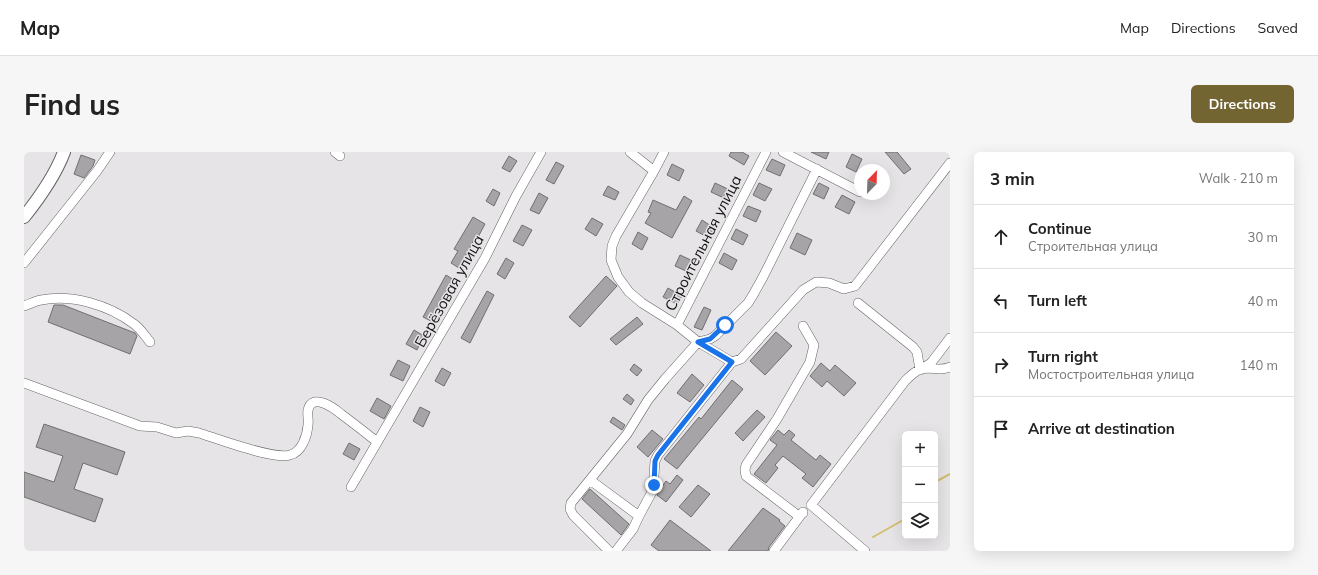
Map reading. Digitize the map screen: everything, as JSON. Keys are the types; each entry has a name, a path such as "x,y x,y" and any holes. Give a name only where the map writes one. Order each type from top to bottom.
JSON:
{"main road":[{"path":"24,216 56,171 64,152"}],"street":[{"path":"24,263 97,172 110,152"},
{"name":"Берёзовая улица","path":"351,487 485,258 516,196 541,152"},
{"path":"630,152 654,172"},
{"path":"664,152 654,172 616,236 612,246 611,260 618,277 630,292 642,303 677,325 698,342 732,362"},
{"name":"Строительная улица","path":"677,325 766,152"},
{"path":"783,152 854,189"},
{"path":"616,551 633,529 638,516 653,490 655,461 658,455 732,362 741,359 804,290 816,282 829,283 844,289 855,286 950,163"},
{"path":"609,551 572,515 570,509 572,503 627,434 648,400 698,342 715,336 750,299 763,277 816,169"},
{"path":"24,306 39,300 63,298 100,306 122,315 135,324 150,342"},
{"path":"858,303 913,347 916,352 920,370"},
{"path":"803,326 814,345 810,362 777,419 749,460 745,470 746,476 796,514 800,515 803,513"},
{"path":"774,551 803,513 811,505 905,381 931,362 950,338"},
{"path":"920,370 944,370 950,367"},
{"path":"24,383 134,424 157,427 176,434 188,431 193,432 267,454 290,456 301,447 308,425 308,409 312,404 317,402 330,405 377,442"},
{"path":"590,480 638,516"},
{"path":"811,505 860,550"}],"building":[{"path":"731,152 742,152 749,156 744,165 729,156"},
{"path":"811,152 829,152 826,159"},
{"path":"885,152 897,152 911,169 904,174"},
{"path":"852,154 862,159 860,164 854,164 854,171 846,167"},
{"path":"81,155 95,160 93,166 84,178 74,174"},
{"path":"509,156 517,161 510,172 502,168"},
{"path":"772,159 785,165 780,176 766,170"},
{"path":"556,162 564,166 554,184 546,180"},
{"path":"672,164 684,170 679,181 667,175"},
{"path":"715,183 730,190 726,199 711,192"},
{"path":"759,183 772,189 765,201 753,195"},
{"path":"819,183 829,188 824,199 813,194"},
{"path":"608,186 619,192 615,200 603,195"},
{"path":"493,189 500,193 494,206 486,201"},
{"path":"539,193 548,198 539,214 530,210"},
{"path":"842,195 855,202 849,214 835,207"},
{"path":"684,196 692,201 672,238 645,223 651,213 648,212 653,200 676,210"},
{"path":"748,206 761,211 756,222 743,216"},
{"path":"473,217 485,224 477,239 475,238 459,268 451,263 458,251 454,249"},
{"path":"592,218 603,224 596,236 585,229"},
{"path":"702,220 714,228 709,238 696,231"},
{"path":"522,225 532,230 523,246 513,241"},
{"path":"736,229 748,235 743,245 731,239"},
{"path":"638,232 648,238 642,250 632,244"},
{"path":"797,233 812,240 805,255 790,248"},
{"path":"724,253 737,260 732,270 719,263"},
{"path":"680,255 693,261 688,272 675,266"},
{"path":"506,258 514,263 505,279 497,274"},
{"path":"446,275 454,280 431,321 423,317"},
{"path":"606,276 617,286 580,327 569,317"},
{"path":"668,288 682,296 677,304 663,297"},
{"path":"487,291 494,295 470,343 461,338"},
{"path":"54,305 63,305 135,333 137,336 130,354 48,322"},
{"path":"704,307 711,310 702,330 694,327"},
{"path":"637,317 643,324 616,345 610,339"},
{"path":"414,330 424,336 417,350 406,344"},
{"path":"776,332 792,346 765,375 750,361"},
{"path":"398,360 410,366 403,381 390,375"},
{"path":"821,363 830,371 835,365 856,383 844,396 827,381 822,387 810,376"},
{"path":"634,364 642,370 637,376 630,370"},
{"path":"442,368 451,373 444,386 435,381"},
{"path":"692,374 704,385 690,402 677,393"},
{"path":"732,380 743,389 677,469 664,459 699,417 701,419"},
{"path":"627,394 634,400 631,405 623,399"},
{"path":"377,398 391,406 384,419 370,411"},
{"path":"420,407 430,412 423,427 413,421"},
{"path":"757,410 765,417 743,441 735,433"},
{"path":"613,417 625,425 622,430 610,422"},
{"path":"44,424 125,452 117,475 83,463 74,489 103,499 95,522 24,497 24,472 54,482 63,456 36,447"},
{"path":"652,430 663,439 648,457 637,447"},
{"path":"778,430 784,435 789,430 795,435 791,440 816,460 820,455 831,464 813,487 802,478 806,474 783,456 775,465 778,468 766,483 754,474 777,445 770,440"},
{"path":"349,443 360,449 354,460 343,454"},
{"path":"677,475 683,480 666,502 657,495 666,481 670,484"},
{"path":"698,485 710,494 691,517 679,507"},
{"path":"590,489 629,524 621,535 582,499"},
{"path":"763,508 780,520 779,521 785,526 769,547 768,551 728,551"},
{"path":"670,520 711,551 659,551 651,545"}],"waterway":[{"path":"938,480 950,474"},
{"path":"873,537 902,521"}],"route":[{"path":"654,485 655,461 658,455 732,362 698,342 715,336 725,325"}]}
